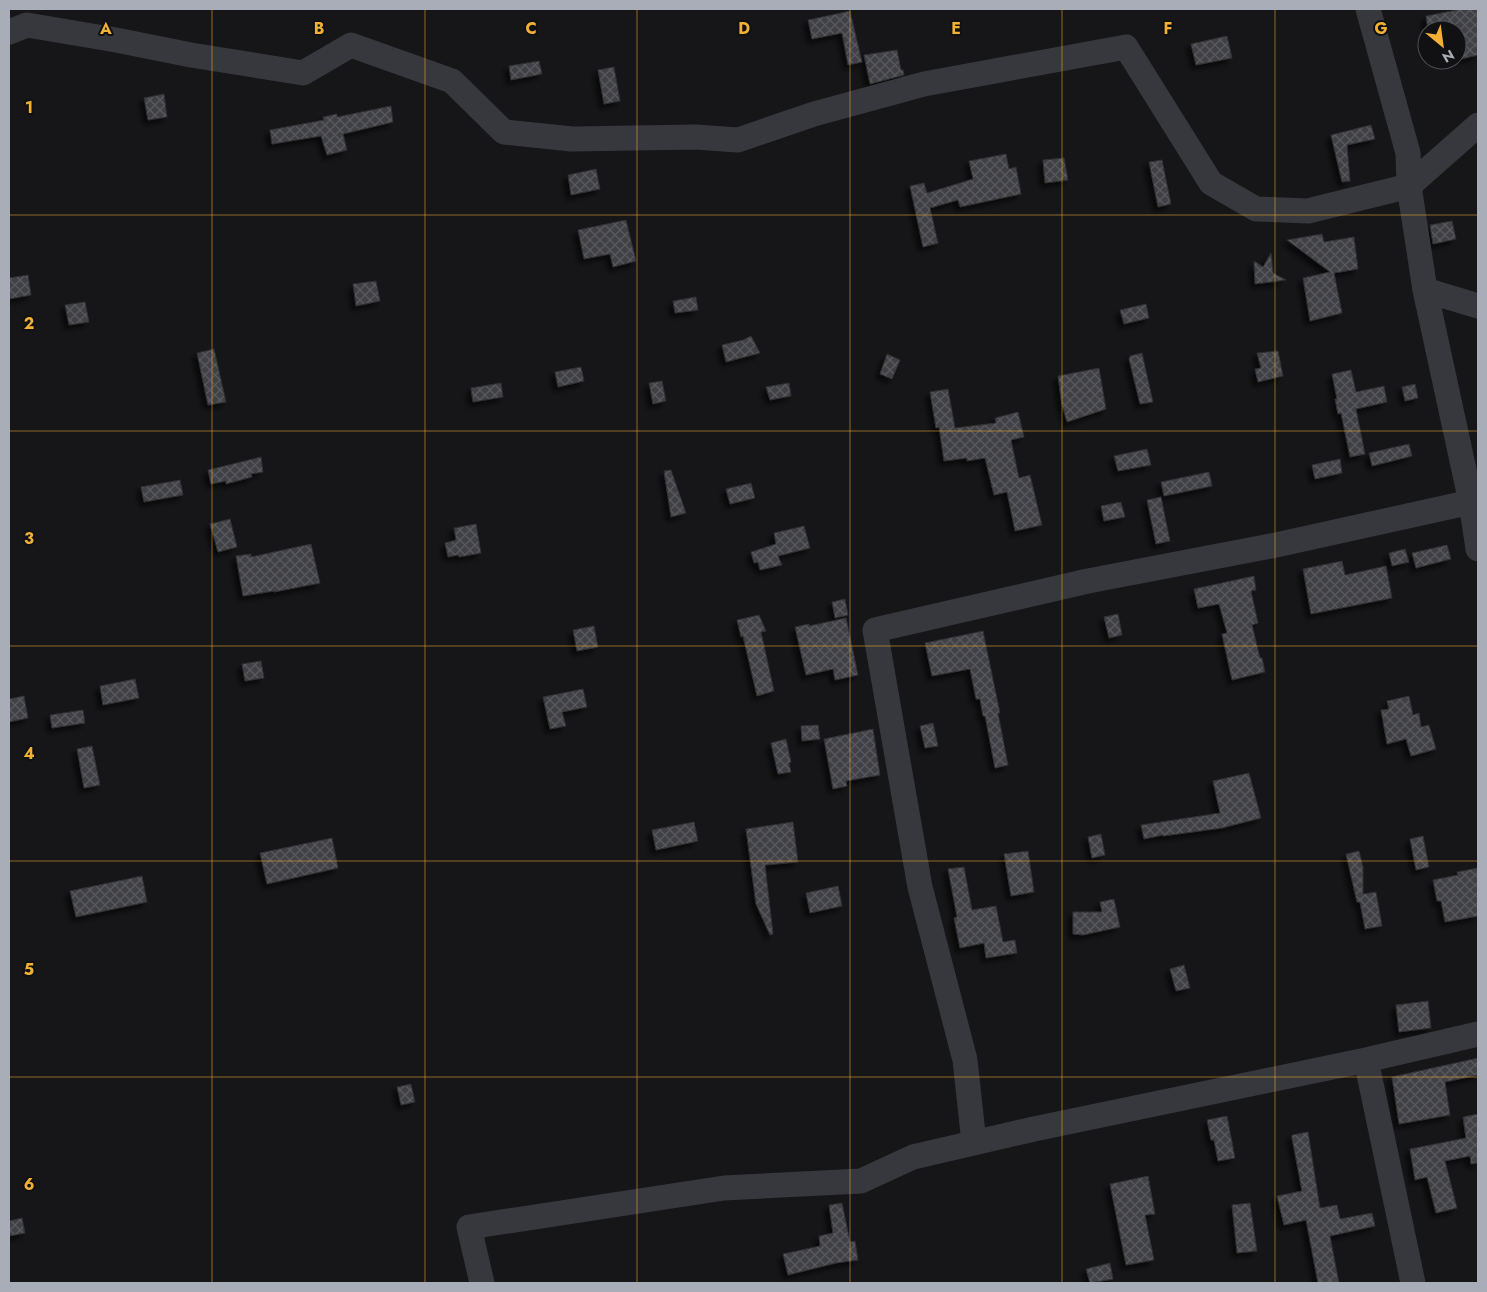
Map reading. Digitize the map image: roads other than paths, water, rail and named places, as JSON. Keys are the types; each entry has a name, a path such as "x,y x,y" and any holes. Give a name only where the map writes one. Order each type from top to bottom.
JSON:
{"street":[{"path":"1368,9 1408,153 1409,186 1426,290 1475,502 1478,549"},
{"path":"9,32 27,25 303,73 351,45 452,81 504,132 572,139 696,137 738,140 814,114 924,84 1126,47 1211,183 1256,209 1308,211 1409,186 1478,126"},
{"path":"1426,290 1478,306"},
{"path":"974,1143 965,1060 920,888 875,630 1088,581 1276,545 1475,502"},
{"path":"482,1283 469,1228 724,1188 860,1181 913,1157 1366,1060 1478,1034"},
{"path":"1366,1060 1413,1283"}]}
